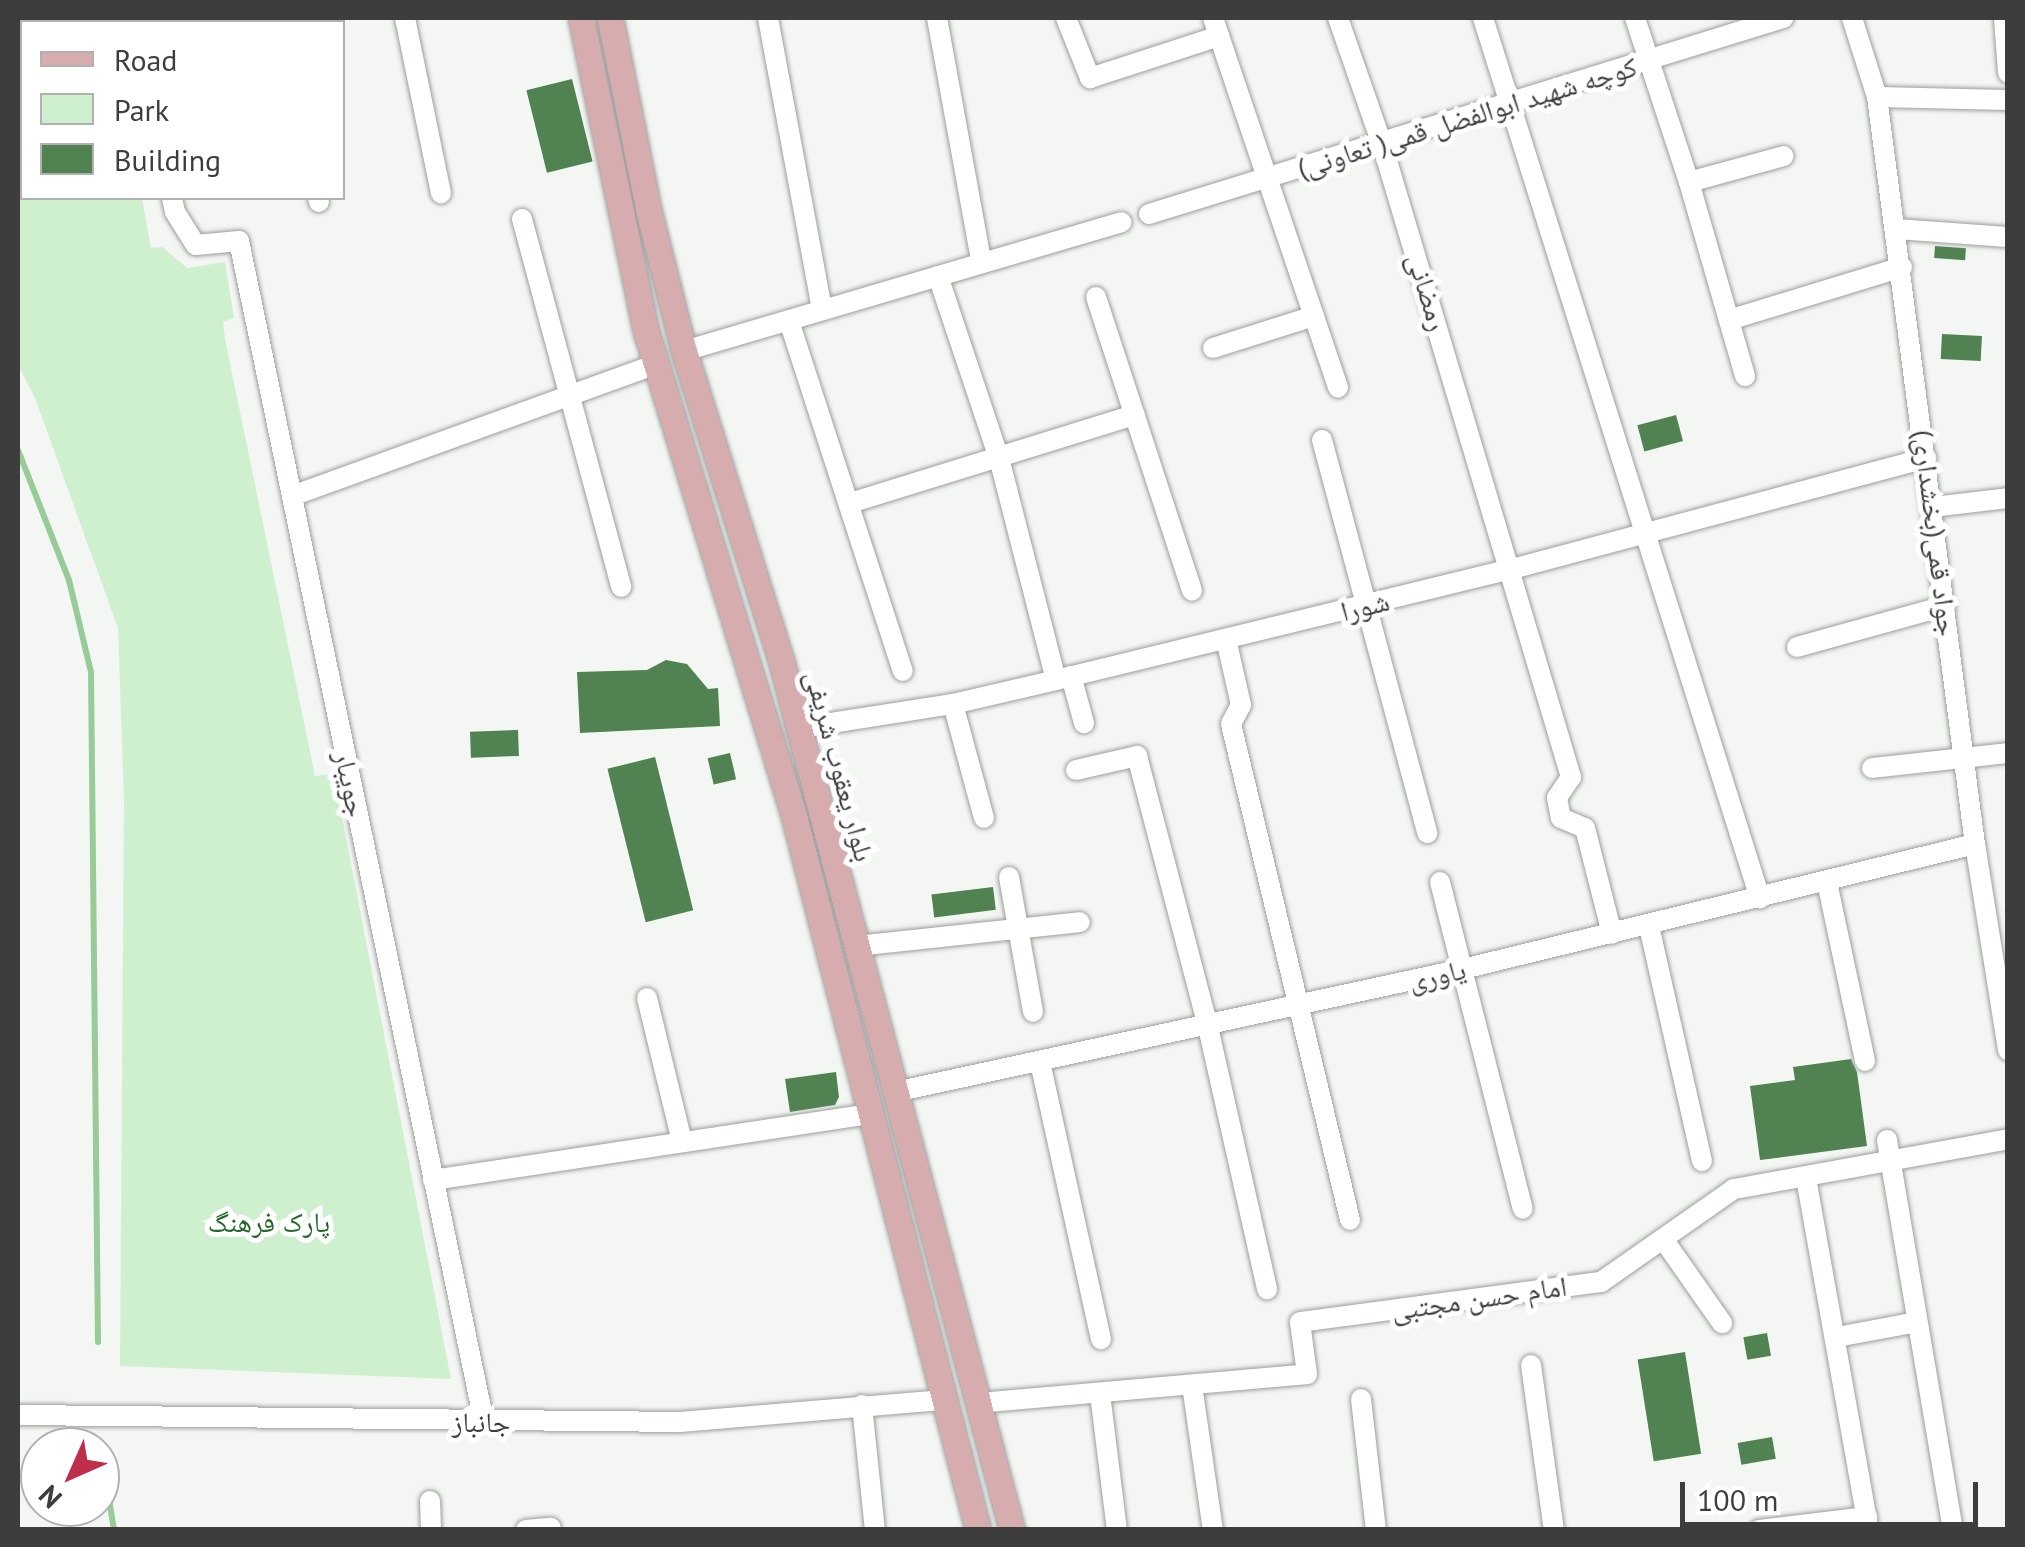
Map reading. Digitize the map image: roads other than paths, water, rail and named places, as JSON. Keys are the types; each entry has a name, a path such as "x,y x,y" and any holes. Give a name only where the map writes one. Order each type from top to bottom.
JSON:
{"main road":[{"name":"بلوار یعقوب شریفی","path":"581,18 656,364 794,816 978,1530"},
{"name":"بلوار یعقوب شریفی","path":"610,18 649,214 684,351 799,728 1012,1530"},
{"path":"767,733 799,728"},
{"path":"869,1114 896,1092"},
{"path":"943,1400 978,1403"}],"street":[{"path":"405,18 441,193"},
{"path":"768,18 822,309"},
{"path":"937,18 980,261"},
{"path":"1066,18 1090,78 1216,27 1338,387"},
{"name":"رمضانی","path":"1338,18 1382,144 1571,777 1557,798 1561,818 1585,828 1612,934"},
{"path":"1483,18 1514,103 1760,898"},
{"path":"1635,18 1689,182 1745,376"},
{"name":"کوچه شهید ابوالفضل قمی( تعاونی)","path":"1150,214 1783,18"},
{"name":"جواد قمی(بخشداری)","path":"1852,18 1877,96 1975,844 1999,950 2008,1050"},
{"path":"2004,18 2008,74"},
{"path":"1877,96 2008,100"},
{"path":"1689,182 1784,156"},
{"name":"جویبار","path":"172,200 175,212 196,245 239,241 484,1422"},
{"path":"522,218 621,587"},
{"path":"684,351 1121,222"},
{"path":"1896,229 2008,237"},
{"path":"1729,320 1902,267"},
{"path":"938,276 999,458 1064,678 1084,723"},
{"path":"1096,297 1192,591"},
{"path":"1213,348 1314,316"},
{"path":"789,321 904,671"},
{"path":"292,496 656,364"},
{"path":"850,502 1135,415"},
{"path":"1322,440 1426,833"},
{"name":"شورا","path":"799,728 953,704 1226,640 1512,569 1926,458"},
{"path":"1933,507 2008,498"},
{"path":"1797,647 1945,606"},
{"path":"1226,640 1241,705 1232,724 1350,1220"},
{"path":"953,704 984,818"},
{"path":"1872,768 2008,753"},
{"path":"1076,770 1137,756 1208,1027 1266,1289"},
{"name":"یاوری","path":"896,1092 1298,1007 1649,926 1975,844"},
{"path":"1010,877 1033,1012"},
{"path":"1440,882 1524,1208"},
{"path":"1828,882 1865,1062"},
{"path":"857,946 1080,922"},
{"path":"1649,926 1702,1161"},
{"path":"647,998 682,1142"},
{"path":"1040,1062 1101,1339"},
{"path":"433,1180 869,1114"},
{"name":"امام حسن مجتبی","path":"978,1403 1307,1374 1300,1322 1601,1282 1734,1189 1806,1178 1888,1149 1951,1152 2008,1139"},
{"path":"1888,1149 1953,1530"},
{"path":"1759,1530 1868,1523 1838,1337 1806,1178"},
{"path":"1663,1239 1722,1323"},
{"path":"1838,1337 1916,1322"},
{"path":"1532,1365 1554,1530"},
{"path":"1192,1385 1213,1530"},
{"path":"1100,1394 1117,1530"},
{"path":"1361,1399 1376,1530"},
{"name":"جانباز","path":"18,1415 681,1422 943,1400"},
{"path":"862,1406 875,1530"},
{"path":"430,1501 431,1530"},
{"path":"526,1530 551,1528"}],"waterway":[{"path":"18,450 69,580 91,672 98,1342"}],"park label":[{"name":"پارک فرهنگ","path":"269,1222"}]}
